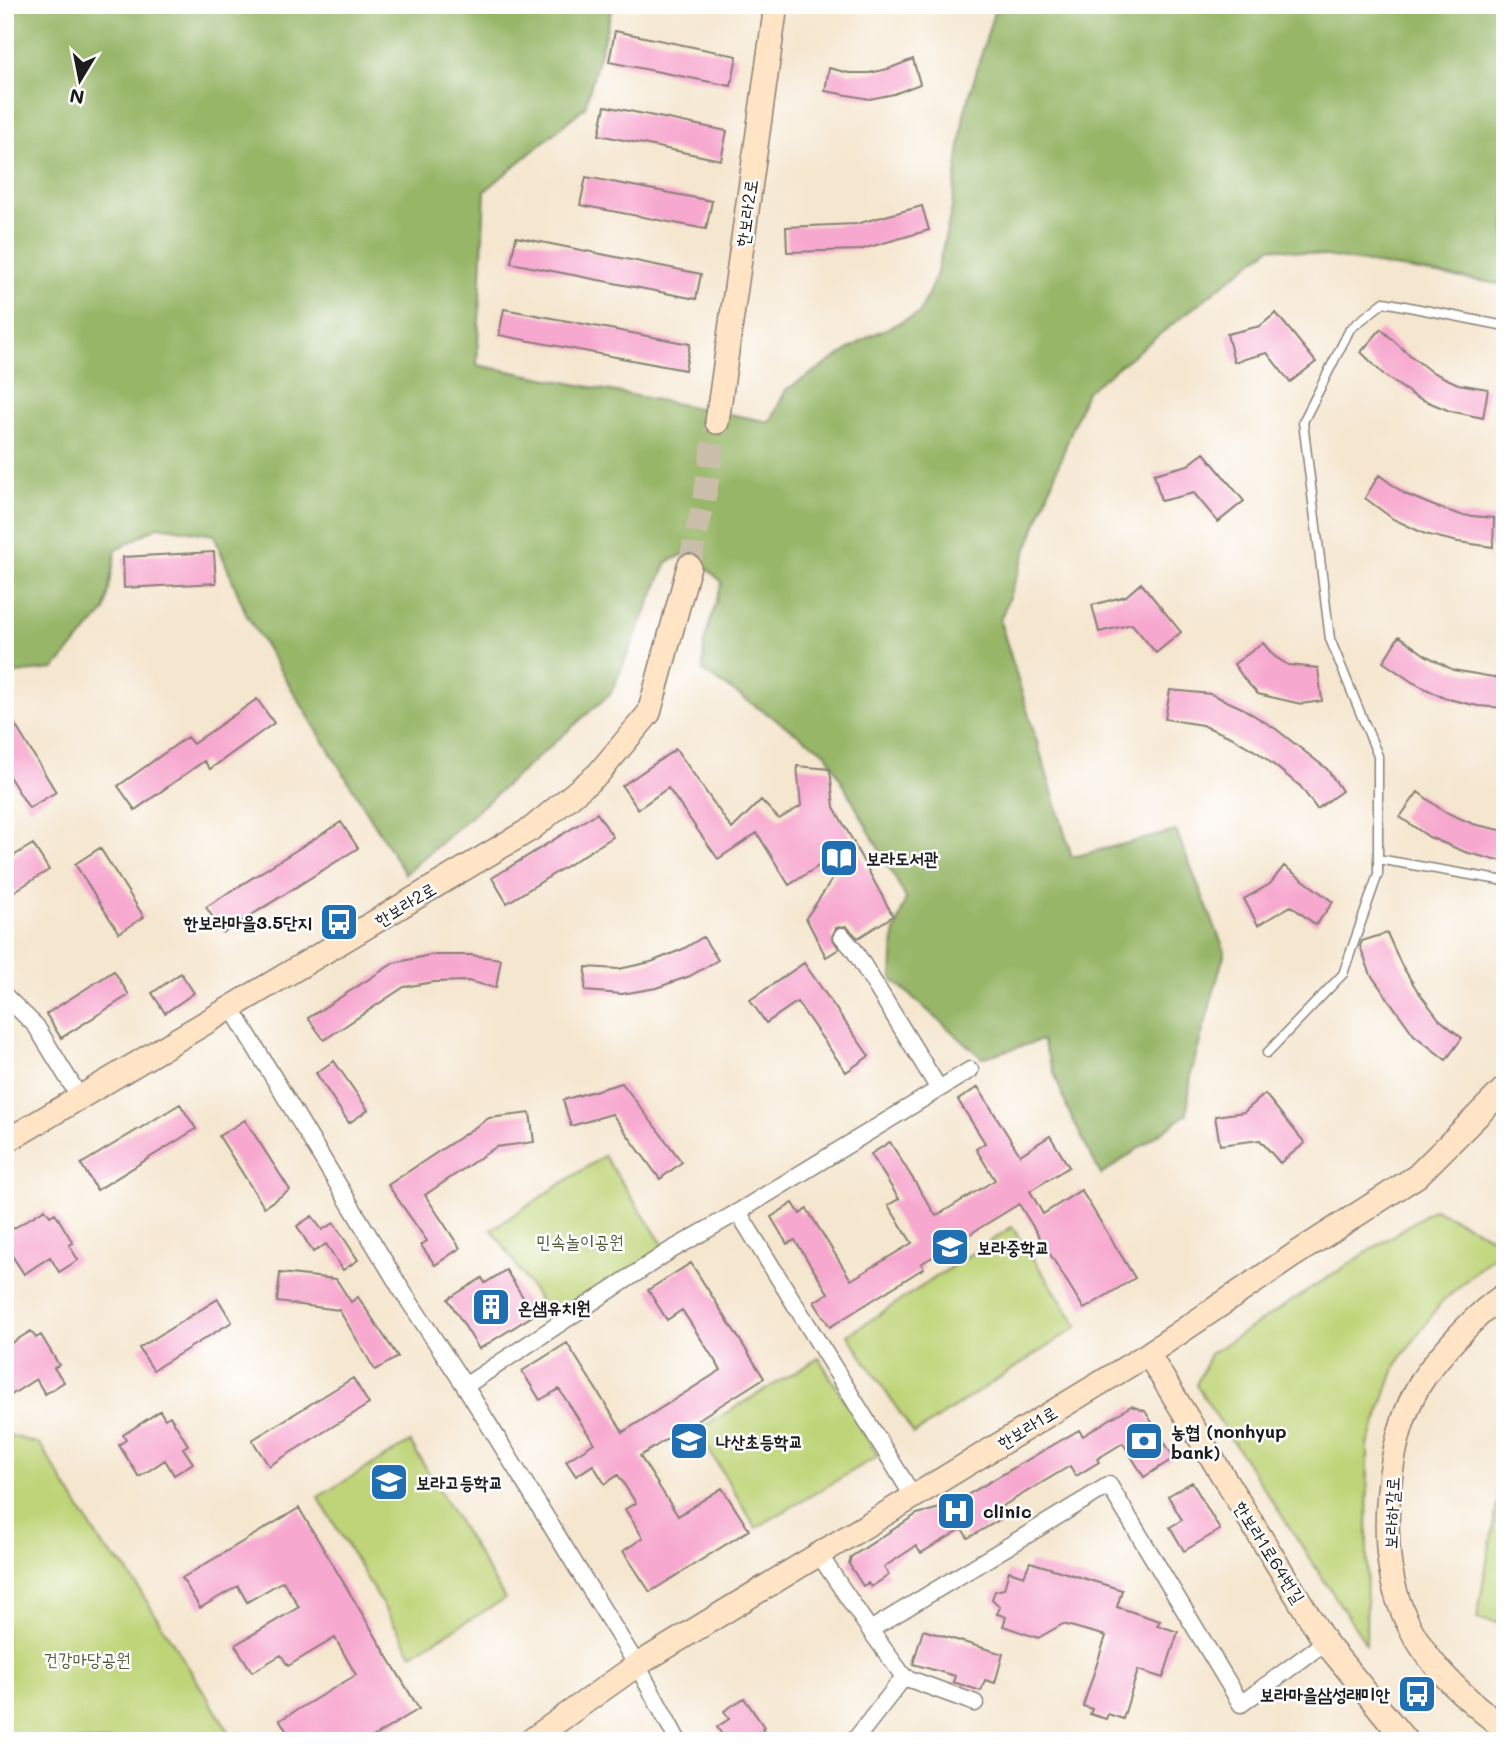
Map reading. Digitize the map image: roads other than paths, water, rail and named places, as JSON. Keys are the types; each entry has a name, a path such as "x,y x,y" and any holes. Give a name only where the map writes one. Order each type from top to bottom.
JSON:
{"street":[{"name":"한보라2로","path":"717,422 776,5"},
{"name":"한보라2로","path":"5,1142 531,829 598,774 649,713 689,566"},
{"path":"842,936 854,950 939,1089"},
{"path":"5,996 36,1027 80,1098"},
{"path":"231,1007 401,1289 465,1386 637,1665 678,1741"},
{"path":"465,1386 668,1252 970,1070"},
{"name":"한보라1로","path":"530,1741 637,1665 1148,1354 1293,1255 1417,1176 1505,1088"},
{"path":"738,1212 913,1496"},
{"name":"보라하갈로","path":"1505,1294 1459,1335 1418,1387 1400,1432 1392,1473 1388,1517 1390,1561 1398,1600 1414,1633 1438,1670 1466,1699 1505,1729"},
{"name":"한보라1로64번길","path":"1148,1354 1325,1642 1406,1741"},
{"path":"870,1630 1108,1485 1241,1704 1325,1642"},
{"path":"818,1553 904,1677 975,1703"},
{"path":"854,1741 904,1677"}],"lane":[{"path":"1267,1052 1343,974 1378,874 1378,756 1330,639 1303,422 1350,328 1384,302 1505,326"},
{"path":"1378,859 1505,881"}],"tunnel":[{"path":"689,566 704,500 717,422"}],"place":[{"name":"보라도서관","path":"839,858"},
{"name":"한보라마을3.5단지","path":"339,922"},
{"name":"보라중학교","path":"950,1247"},
{"name":"온샘유치원","path":"491,1307"},
{"name":"나산초등학교","path":"689,1441"},
{"name":"농협 (nonhyup bank)","path":"1144,1441"},
{"name":"보라고등학교","path":"389,1482"},
{"name":"clinic","path":"956,1511"},
{"name":"보라마을삼성래미안","path":"1417,1694"}],"park label":[{"name":"민속놀이공원","path":"580,1241"},
{"name":"건강마당공원","path":"87,1659"}]}
